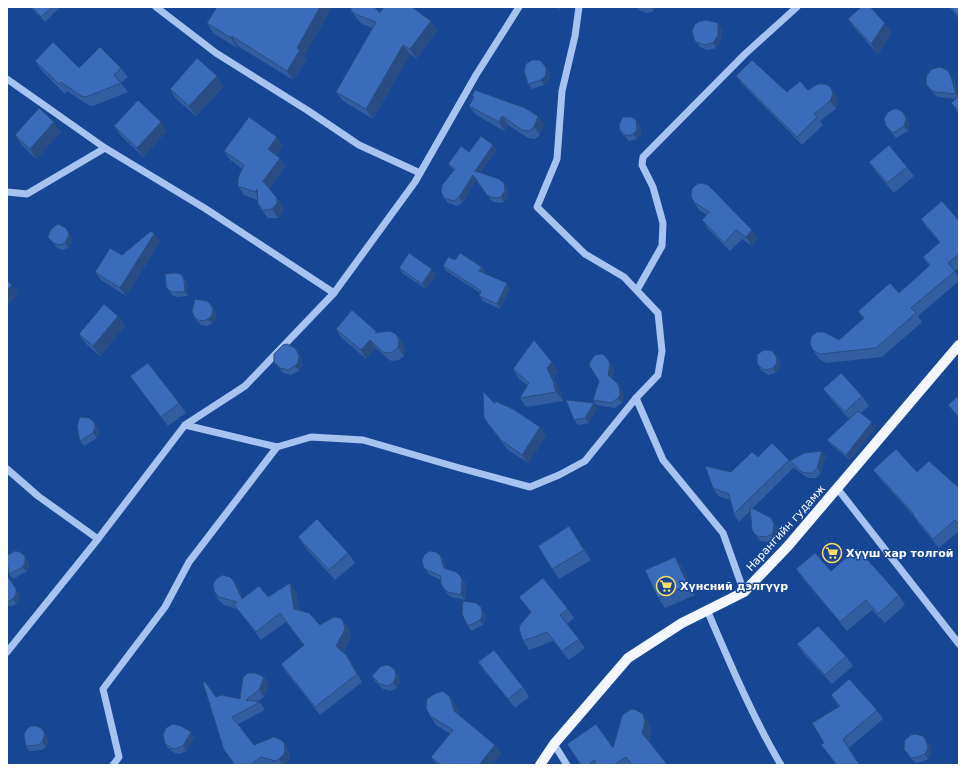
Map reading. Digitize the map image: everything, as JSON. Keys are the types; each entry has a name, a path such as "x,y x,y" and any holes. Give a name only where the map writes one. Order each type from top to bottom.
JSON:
{"main road":[{"name":"Нарангийн гудамж","path":"540,765 554,744 628,658 682,623 744,592 788,546 959,345"}],"street":[{"path":"156,7 216,54 307,110 359,145 420,173"},
{"path":"7,652 98,539 185,425 244,386 334,293 415,182 476,75 519,7"},
{"path":"185,425 277,447 311,437 363,440 530,487 559,475 585,461 636,398 658,376 662,351 658,313 624,277 586,254 537,207 557,159 562,91 575,36 579,7"},
{"path":"637,290 662,246 663,223 653,187 642,165 643,157 745,54 797,7"},
{"path":"7,80 105,148 206,209 334,293"},
{"path":"7,192 27,194 105,148"},
{"path":"636,398 663,460 723,533 744,592"},
{"path":"113,765 119,757 103,689 165,607 189,562 277,447"},
{"path":"7,470 38,496 98,539"},
{"path":"837,488 959,644"},
{"path":"707,610 768,744 781,765"},
{"path":"554,744 567,765"}],"building":[{"path":"32,7 52,7 41,17"},
{"path":"217,7 320,7 297,48 300,50 287,71 232,36 231,38 207,23"},
{"path":"351,7 374,7 380,13 384,7 412,7 431,21 410,49 403,45 366,109 336,92 376,22 355,14 351,11"},
{"path":"861,7 870,7 885,23 871,44 848,19"},
{"path":"951,7 959,7 959,17"},
{"path":"706,20 718,23 718,35 713,43 704,45 696,42 692,31 695,24"},
{"path":"53,42 79,68 100,47 121,68 114,75 121,83 86,97 81,96 61,82 59,84 35,61"},
{"path":"197,58 217,76 189,106 170,89"},
{"path":"532,60 539,60 542,62 546,68 546,75 541,80 528,84 524,71 526,64"},
{"path":"752,60 787,92 800,81 808,90 818,84 825,84 831,88 833,94 830,101 814,114 817,117 797,137 736,76"},
{"path":"940,67 948,71 950,74 956,94 935,92 926,84 927,75 932,69"},
{"path":"475,90 525,108 538,116 534,127 529,131 522,130 502,116 499,122 469,106 474,97 472,96"},
{"path":"959,96 959,111 951,103"},
{"path":"138,100 161,122 137,148 114,126"},
{"path":"39,108 54,122 30,149 15,135"},
{"path":"893,109 903,112 906,119 904,126 893,133 886,126 884,119 887,113"},
{"path":"249,117 277,137 268,149 280,158 263,181 277,198 277,203 272,209 262,210 258,203 257,189 255,192 238,186 238,178 244,165 224,151"},
{"path":"623,117 631,117 636,120 637,130 633,134 626,136 619,129 620,122"},
{"path":"481,136 493,145 475,171 499,179 504,183 505,191 501,197 497,198 487,195 473,175 459,197 454,201 444,198 441,192 442,185 455,169 448,164 461,146 469,152"},
{"path":"889,145 907,167 887,183 869,162"},
{"path":"701,183 708,185 752,230 746,237 736,230 724,243 702,220 709,212 694,202 691,196 692,189 697,184"},
{"path":"942,201 959,221 959,254 948,263 955,271 911,308 916,313 876,348 820,354 813,350 810,344 811,337 817,332 824,332 839,340 864,318 858,311 890,283 899,293 930,265 923,257 940,242 921,219"},
{"path":"58,224 66,228 69,234 65,243 59,245 53,243 48,237 51,229"},
{"path":"151,231 154,234 120,288 95,272 110,248 122,255"},
{"path":"409,253 432,269 422,284 399,268"},
{"path":"460,253 482,267 479,271 507,283 497,304 479,296 481,291 443,266 448,257 455,260"},
{"path":"177,273 182,275 185,292 173,292 168,290 166,286 165,274"},
{"path":"7,280 12,285 7,290"},
{"path":"195,299 207,301 211,305 213,310 212,315 208,319 203,321 198,320 194,316 192,311"},
{"path":"104,304 118,316 93,346 79,334"},
{"path":"352,310 377,332 375,333 390,331 396,334 399,340 398,347 393,352 386,353 370,340 361,350 336,329"},
{"path":"534,340 552,362 547,368 556,392 520,398 529,383 513,369"},
{"path":"287,344 295,348 299,355 298,363 288,370 280,368 274,362 274,354 283,345"},
{"path":"765,350 772,351 776,356 777,363 773,368 764,370 758,365 757,355"},
{"path":"602,354 610,364 608,375 618,384 619,387 620,395 611,403 593,400 599,381 589,365 595,355"},
{"path":"148,363 179,403 161,417 130,376"},
{"path":"841,373 862,396 845,412 823,389"},
{"path":"483,391 495,404 495,401 513,409 540,427 522,455 501,440 484,418"},
{"path":"959,395 959,417 948,405"},
{"path":"566,400 594,403 585,418 574,420"},
{"path":"858,411 872,422 846,455 827,440"},
{"path":"80,417 89,418 94,422 95,427 93,433 80,441 77,426"},
{"path":"772,443 789,460 734,514 729,494 713,488 705,466 731,472 752,452 758,457"},
{"path":"896,449 917,472 929,461 959,488 959,524 955,520 933,539 913,515 914,514 873,470"},
{"path":"822,451 817,468 812,473 802,472 790,461 804,453"},
{"path":"750,507 771,518 774,524 772,534 765,537 757,536 754,533 752,530"},
{"path":"317,519 348,553 329,570 298,537"},
{"path":"569,526 584,550 552,569 538,546"},
{"path":"857,548 899,595 878,614 866,600 840,622 796,569 815,553 831,571"},
{"path":"15,551 20,552 25,556 25,562 23,567 9,574 7,555"},
{"path":"429,551 436,552 440,555 444,568 456,572 461,577 461,595 445,590 441,584 441,576 424,568 422,561 424,555"},
{"path":"675,557 688,585 658,598 645,570"},
{"path":"223,575 230,577 233,580 242,599 259,586 268,597 290,583 294,609 309,613 320,625 334,617 340,618 343,621 345,628 336,646 346,655 357,674 315,707 281,664 304,645 280,613 256,632 234,605 237,602 219,597 214,591 213,584 217,578"},
{"path":"9,578 16,589 16,594 13,599 7,602 7,580"},
{"path":"543,578 568,609 560,615 579,639 562,651 547,632 523,641 519,629 520,625 531,612 519,597"},
{"path":"463,601 476,603 481,607 482,611 482,617 480,620 468,626 462,614"},
{"path":"818,626 846,656 825,675 797,644"},
{"path":"494,650 523,687 508,699 478,662"},
{"path":"386,665 395,670 396,677 393,683 387,686 380,684 372,676 380,667"},
{"path":"248,673 255,673 264,677 259,690 246,700 260,702 232,717 254,745 274,737 284,742 285,750 284,754 275,761 261,757 250,765 232,765 234,763 224,750 203,683 205,682 216,697 221,695 240,699 243,677"},
{"path":"849,679 877,710 843,739 860,765 837,765 821,745 824,743 812,723 840,706 831,695"},
{"path":"443,691 450,697 454,711 495,745 479,765 441,765 431,757 453,730 430,716 426,708 427,699 434,694"},
{"path":"632,709 643,714 645,722 642,733 666,763 664,765 632,765 626,757 614,765 597,765 594,760 588,765 581,765 567,744 596,724 613,748 622,716"},
{"path":"173,724 181,726 191,732 183,746 175,749 171,748 165,743 163,735 166,728"},
{"path":"31,726 41,728 44,732 44,737 42,742 38,745 26,746 24,734"},
{"path":"915,734 923,736 928,747 925,754 911,758 904,749 905,740 911,735"}],"place":[{"name":"Хүүш хар толгой","path":"832,553"},
{"name":"Хүнсний дэлгүүр","path":"666,586"}]}
